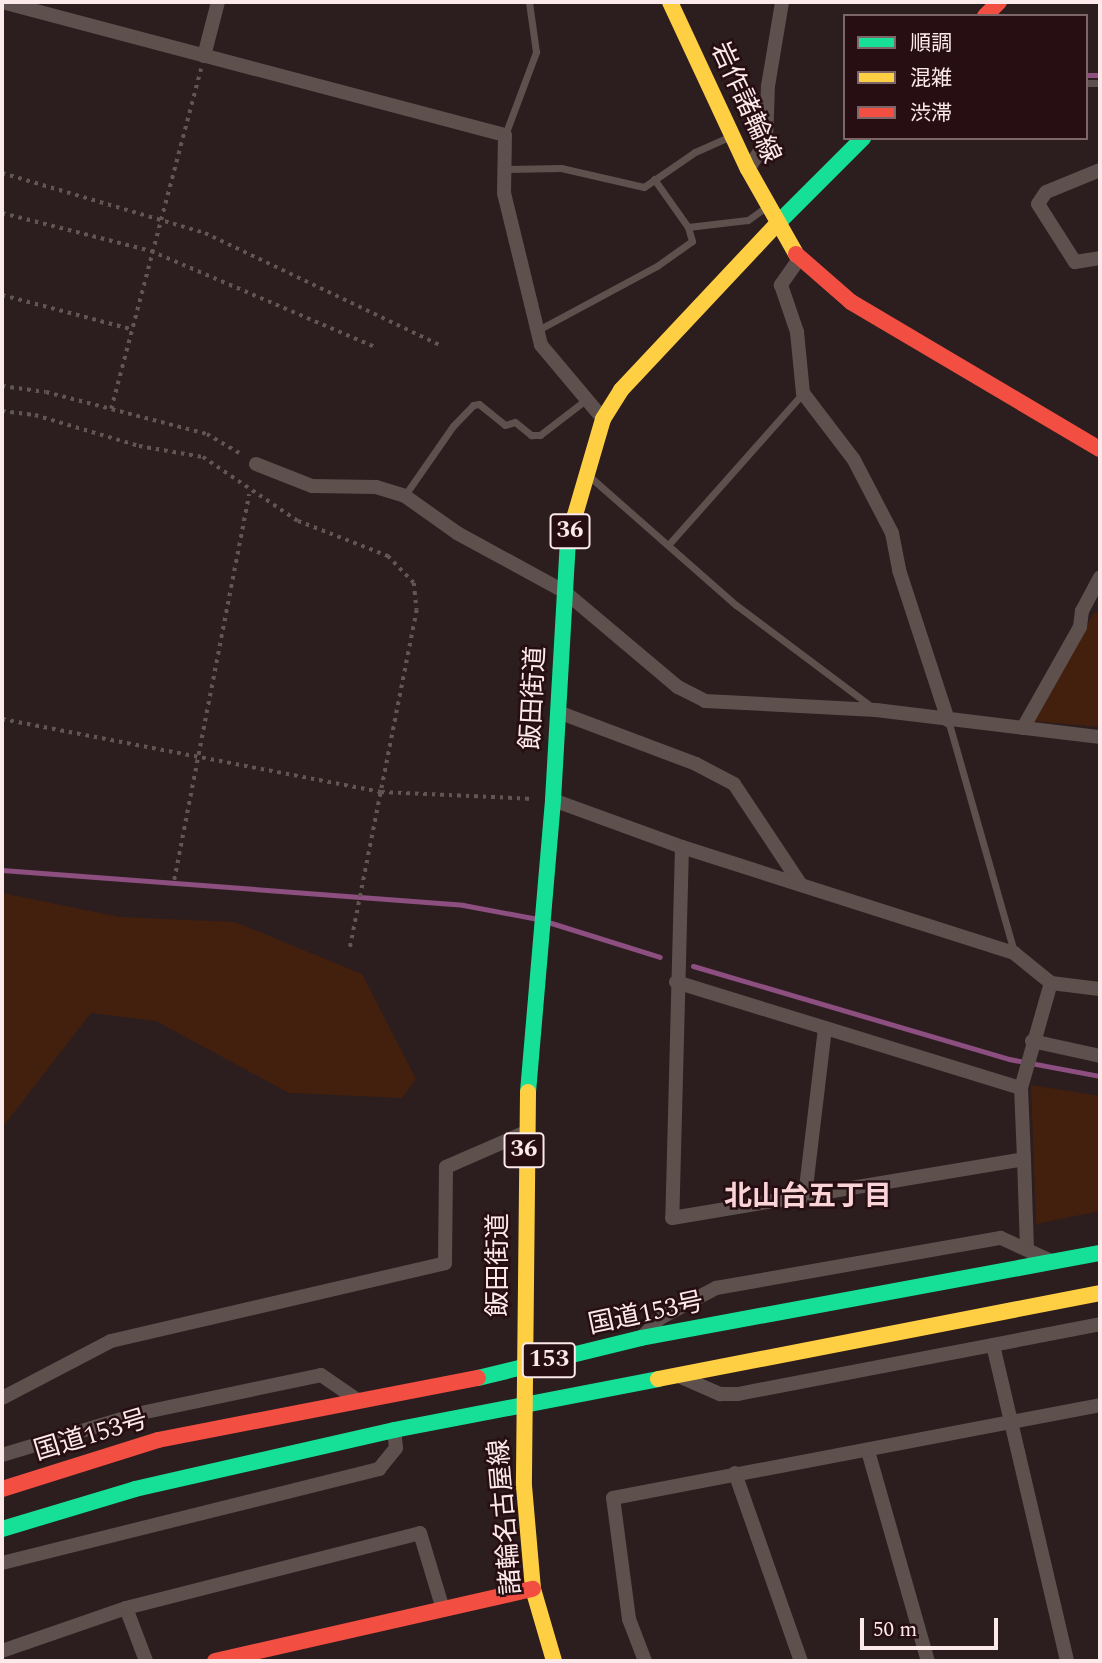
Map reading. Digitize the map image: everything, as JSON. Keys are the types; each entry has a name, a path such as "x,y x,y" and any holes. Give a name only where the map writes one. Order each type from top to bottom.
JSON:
{"main road":[{"name":"岩作諸輪線","path":"670,2 748,169 799,259 851,302 1100,449"},
{"name":"飯田街道","path":"523,1367 524,1133 553,800 568,538 585,472 603,419 621,390 861,140"},
{"name":"国道153号","path":"2,1489 158,1440 523,1367 642,1338 1100,1252"},
{"name":"153","path":"2,1529 135,1489 394,1430 671,1373 1100,1293"},
{"name":"諸輪名古屋線","path":"523,1367 522,1403 533,1589 554,1661"},
{"path":"215,1661 279,1644 533,1589"}],"street":[{"path":"2,2 505,135 502,169 541,345 603,419"},
{"path":"204,56 218,2"},
{"path":"748,169 766,142 768,86 782,2"},
{"path":"1100,170 1046,192 1038,204 1075,262 1100,258"},
{"path":"799,259 781,285 797,332 803,393 854,460 892,533 948,720"},
{"path":"256,464 312,486 376,487 405,496 457,533 565,592 678,687 705,701 876,710 1100,737"},
{"path":"1023,727 1080,626 1082,611 1100,577"},
{"path":"558,712 696,764 734,784 799,882"},
{"path":"553,800 682,847 799,882 1014,953 1051,983 1100,989"},
{"path":"682,847 676,982 672,1218 1024,1159"},
{"path":"676,982 825,1028 1022,1082"},
{"path":"1027,1248 1022,1082 1051,983"},
{"path":"806,1196 825,1028"},
{"path":"1031,1046 1100,1056"},
{"path":"2,1398 111,1341 446,1264 446,1167 524,1133"},
{"path":"642,1338 660,1318 716,1288 1001,1238 1052,1261"},
{"path":"671,1373 720,1394 738,1394 1100,1324"},
{"path":"993,1345 1067,1661"},
{"path":"2,1455 141,1413 321,1375 359,1401"},
{"path":"645,1661 629,1619 613,1498 1100,1405"},
{"path":"2,1563 379,1469 396,1448 394,1430"},
{"path":"868,1451 928,1661"},
{"path":"735,1473 801,1661"},
{"path":"2,1651 126,1608 419,1533 443,1609"},
{"path":"126,1608 146,1661"},
{"path":"279,1644 286,1661"}],"lane":[{"path":"505,135 536,52 529,2"},
{"path":"502,169 561,168 644,187 695,152 732,135"},
{"path":"537,331 656,266 692,241 688,227 654,179"},
{"path":"688,227 747,220 767,205"},
{"path":"669,544 803,393"},
{"path":"405,496 453,426 473,405 480,404 505,425 515,422 531,435 540,435 587,399"},
{"path":"585,472 736,605 876,710"},
{"path":"948,720 1014,953"}],"path":[{"path":"111,409 204,56"},
{"path":"2,173 105,200 160,221 205,233 290,271 442,346"},
{"path":"2,212 151,251 377,348"},
{"path":"2,295 131,329"},
{"path":"2,386 111,409 207,434 256,464"},
{"path":"2,411 35,415 139,446 203,457 250,493 298,522 382,552 414,583 417,610 350,947"},
{"path":"174,880 250,493"},
{"path":"2,719 382,792 553,800"}],"shaded area":[{"path":"1100,610 1100,727 1033,721 1093,614"},
{"path":"2,893 120,917 235,922 362,974 416,1079 402,1098 289,1093 156,1021 91,1013 2,1128"},
{"path":"1031,1085 1100,1096 1100,1211 1036,1224"}],"waterway":[{"path":"1088,75 1100,75"},
{"path":"2,870 463,905 538,919"},
{"path":"548,922 660,957"},
{"path":"693,966 1009,1059 1100,1076"}],"traffic: fast":[{"path":"777,224 861,140"},
{"path":"528,1092 553,800 568,538 575,515"},
{"path":"478,1378 641,1338 1100,1253"},
{"path":"2,1529 135,1489 394,1430 658,1379"}],"traffic: slow":[{"path":"670,2 748,169 796,254"},
{"path":"575,515 603,419 621,390 777,224"},
{"path":"528,1092 524,1486 533,1589 554,1661"},
{"path":"658,1379 1100,1293"}],"traffic: jam":[{"path":"987,14 999,2"},
{"path":"796,254 851,302 1100,449"},
{"path":"2,1489 158,1440 478,1378"},
{"path":"215,1661 533,1589"}],"district":[{"name":"北山台五丁目","path":"808,1197"}]}
